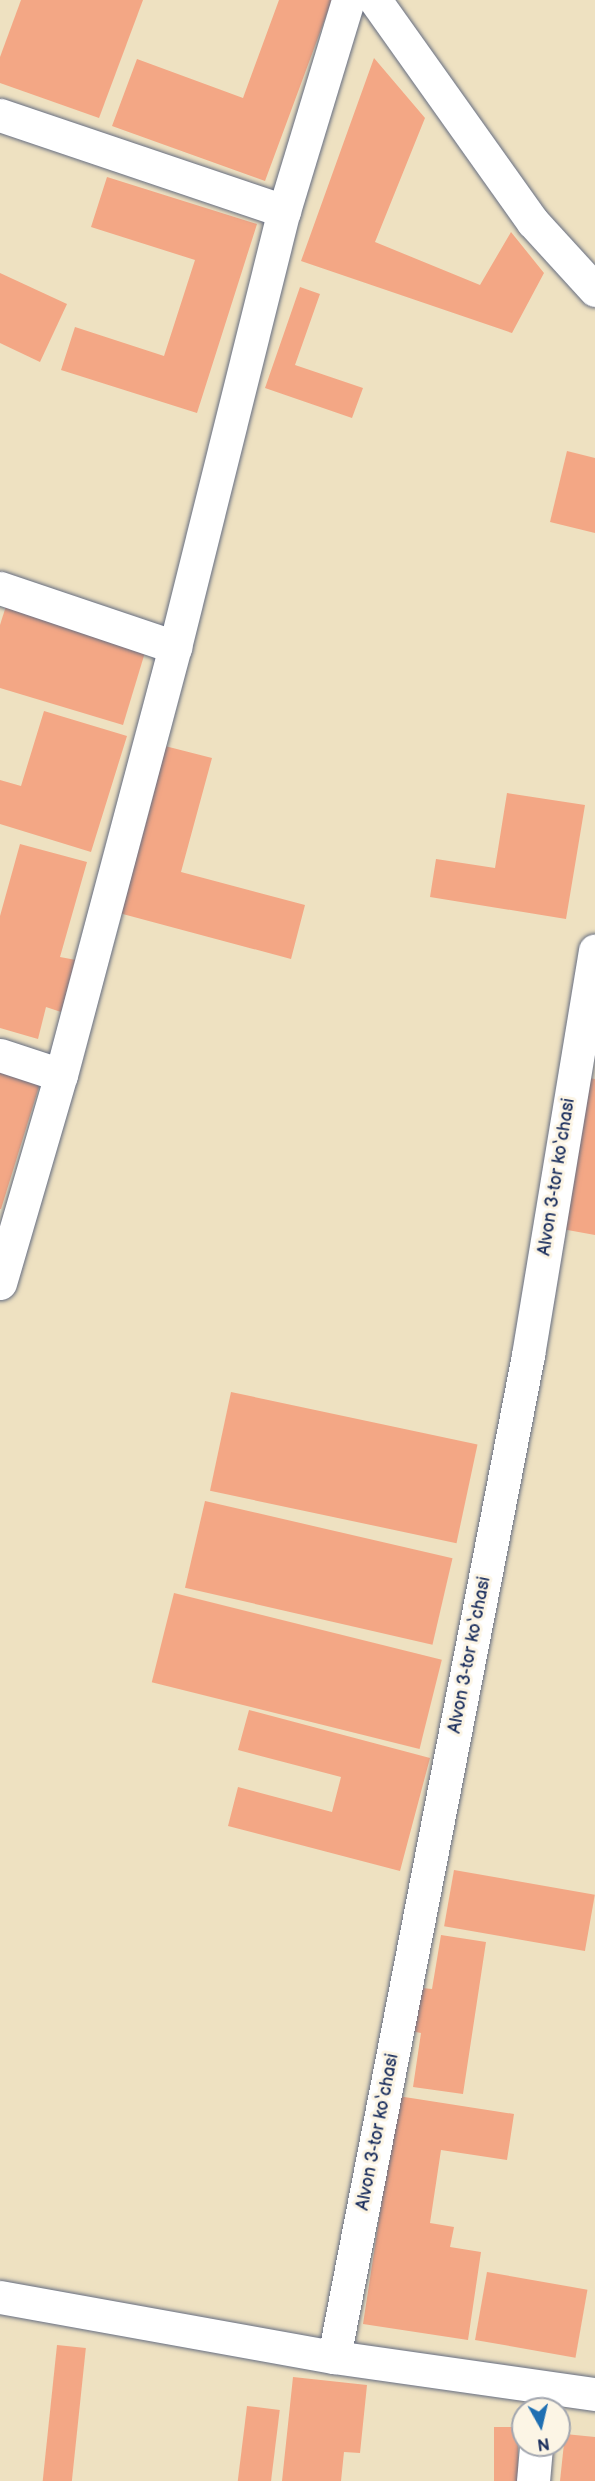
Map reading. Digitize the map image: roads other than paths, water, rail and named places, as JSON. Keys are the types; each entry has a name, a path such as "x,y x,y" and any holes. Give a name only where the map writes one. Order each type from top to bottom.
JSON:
{"street":[{"path":"0,1283 61,1075 175,647 284,211 348,0"},
{"path":"375,0 533,222 595,290"},
{"path":"0,115 284,211"},
{"path":"0,588 175,647"},
{"name":"Alvon 3-tor ko‘chasi","path":"334,2357 528,1355 595,951"},
{"path":"0,1055 61,1075"},
{"path":"0,2297 334,2357 534,2397"},
{"path":"553,2397 595,2394"},
{"path":"533,2481 535,2457"}]}
